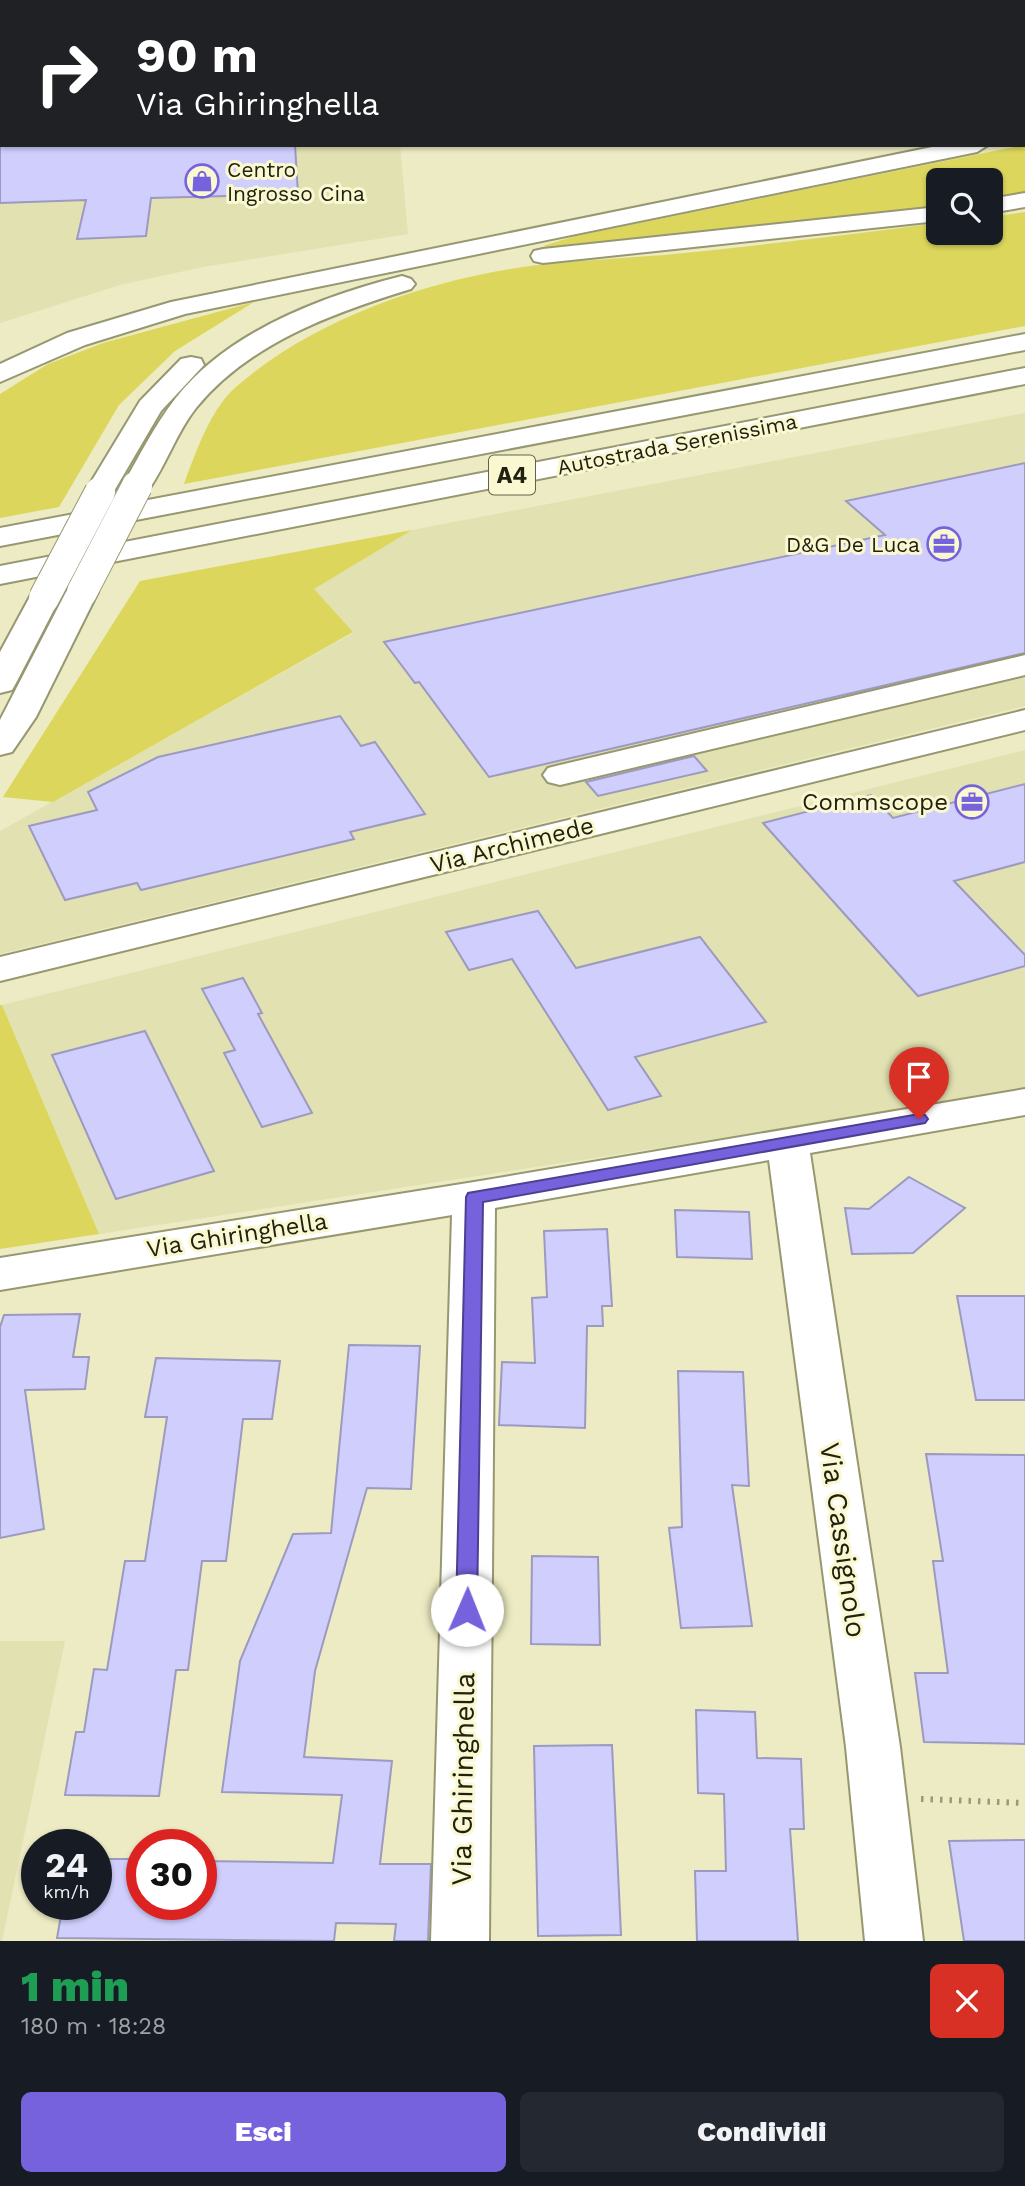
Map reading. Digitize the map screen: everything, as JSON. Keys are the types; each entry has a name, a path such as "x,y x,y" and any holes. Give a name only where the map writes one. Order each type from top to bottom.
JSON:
{"main road":[{"path":"0,374 76,339 160,312 967,147"},
{"path":"1003,204 1025,201"},
{"path":"0,745 19,717 137,486 183,408 218,371 301,320 368,293 446,272 516,259 926,215"},
{"path":"0,683 100,492 156,400 192,365 220,343 261,319 335,287 462,250"},
{"name":"Autostrada Serenissima","path":"0,537 1025,342"},
{"name":"Autostrada Serenissima","path":"0,575 1025,376"},
{"path":"0,594 251,525"},
{"path":"559,775 1025,665"},
{"name":"Via Archimede","path":"0,969 1025,720"},
{"name":"Via Ghiringhella","path":"0,1274 474,1197 1025,1102"},
{"name":"Via Cassignolo","path":"787,1141 878,1797 894,1941"},
{"name":"Via Ghiringhella","path":"460,1941 474,1197"}],"path":[{"path":"878,1797 1025,1803"}],"shaded area":[{"name":"Centro Ingrosso Cina","path":"0,147 400,147 408,234 203,267 120,285 0,323"},
{"path":"1014,147 1025,147 1025,196 1003,200 1003,168 926,168 926,211 556,249 543,246 575,236"},
{"path":"1025,212 1025,326 184,484 211,419 236,387 304,339 382,303 424,289 466,278 548,264 698,252 926,224 926,245 1003,245 1003,215"},
{"path":"254,302 175,351 119,405 59,507 0,518 0,394 48,364 103,343"},
{"path":"1025,413 1025,706 0,954 0,831 353,633 313,589 412,530"},
{"path":"412,530 314,589 353,632 53,802 3,797 140,581"},
{"path":"1025,750 1025,1092 99,1234 2,1005"},
{"path":"2,1005 99,1234 0,1249"},
{"path":"0,1641 65,1641 26,1829 21,1829 21,1851 0,1941"}],"building":[{"path":"0,147 295,147 298,194 151,198 146,236 77,239 86,200 0,203"},
{"path":"1025,463 1025,653 489,777 419,682 415,683 384,642 885,535 846,501"},
{"path":"340,716 361,746 375,742 425,814 350,832 354,839 141,890 137,883 65,900 29,826 97,810 88,792 158,757"},
{"path":"694,756 707,771 598,796 586,782"},
{"path":"1025,784 1025,862 954,881 1025,955 1025,966 918,996 763,823 871,795 893,818"},
{"path":"538,911 576,968 700,937 766,1022 635,1057 661,1096 608,1110 512,959 469,970 446,932"},
{"path":"243,978 262,1013 258,1014 312,1113 262,1127 224,1053 235,1050 202,989"},
{"path":"145,1031 214,1171 116,1199 52,1055"},
{"path":"909,1177 965,1208 913,1253 852,1254 845,1208 869,1209"},
{"path":"675,1210 749,1212 752,1259 677,1257"},
{"path":"607,1229 612,1306 602,1306 603,1326 587,1326 585,1428 499,1425 502,1362 535,1363 532,1298 547,1297 544,1231"},
{"path":"957,1296 1025,1296 1025,1400 976,1400"},
{"path":"80,1314 73,1357 89,1357 85,1389 25,1390 44,1529 0,1538 0,1327 4,1315"},
{"path":"349,1345 420,1346 411,1489 367,1488 315,1671 304,1757 392,1761 380,1864 431,1864 428,1941 394,1941 396,1924 336,1923 334,1941 57,1938 60,1920 112,1920 112,1859 126,1859 126,1920 217,1920 217,1861 333,1863 342,1795 222,1792 240,1661 293,1534 331,1533"},
{"path":"156,1358 280,1361 272,1419 243,1419 226,1561 202,1561 188,1670 176,1670 159,1796 65,1795 76,1732 84,1732 94,1669 107,1670 125,1561 145,1561 167,1417 145,1417"},
{"path":"678,1371 743,1372 749,1486 732,1485 752,1626 681,1628 669,1528 682,1527"},
{"path":"926,1454 1025,1455 1025,1744 924,1742 915,1673 948,1673 933,1561 943,1561"},
{"path":"532,1556 598,1557 600,1645 531,1644"},
{"path":"696,1710 755,1712 757,1758 801,1759 804,1829 790,1829 798,1941 697,1941 695,1871 726,1871 724,1794 698,1793"},
{"path":"612,1745 621,1935 538,1936 534,1746"},
{"path":"1025,1840 1025,1941 964,1941 949,1841"}],"place":[{"name":"Centro Ingrosso Cina","path":"202,181"},
{"name":"D&G De Luca","path":"944,544"},
{"name":"Commscope","path":"972,802"}],"route":[{"path":"467,1610 474,1197 919,1119"}]}
